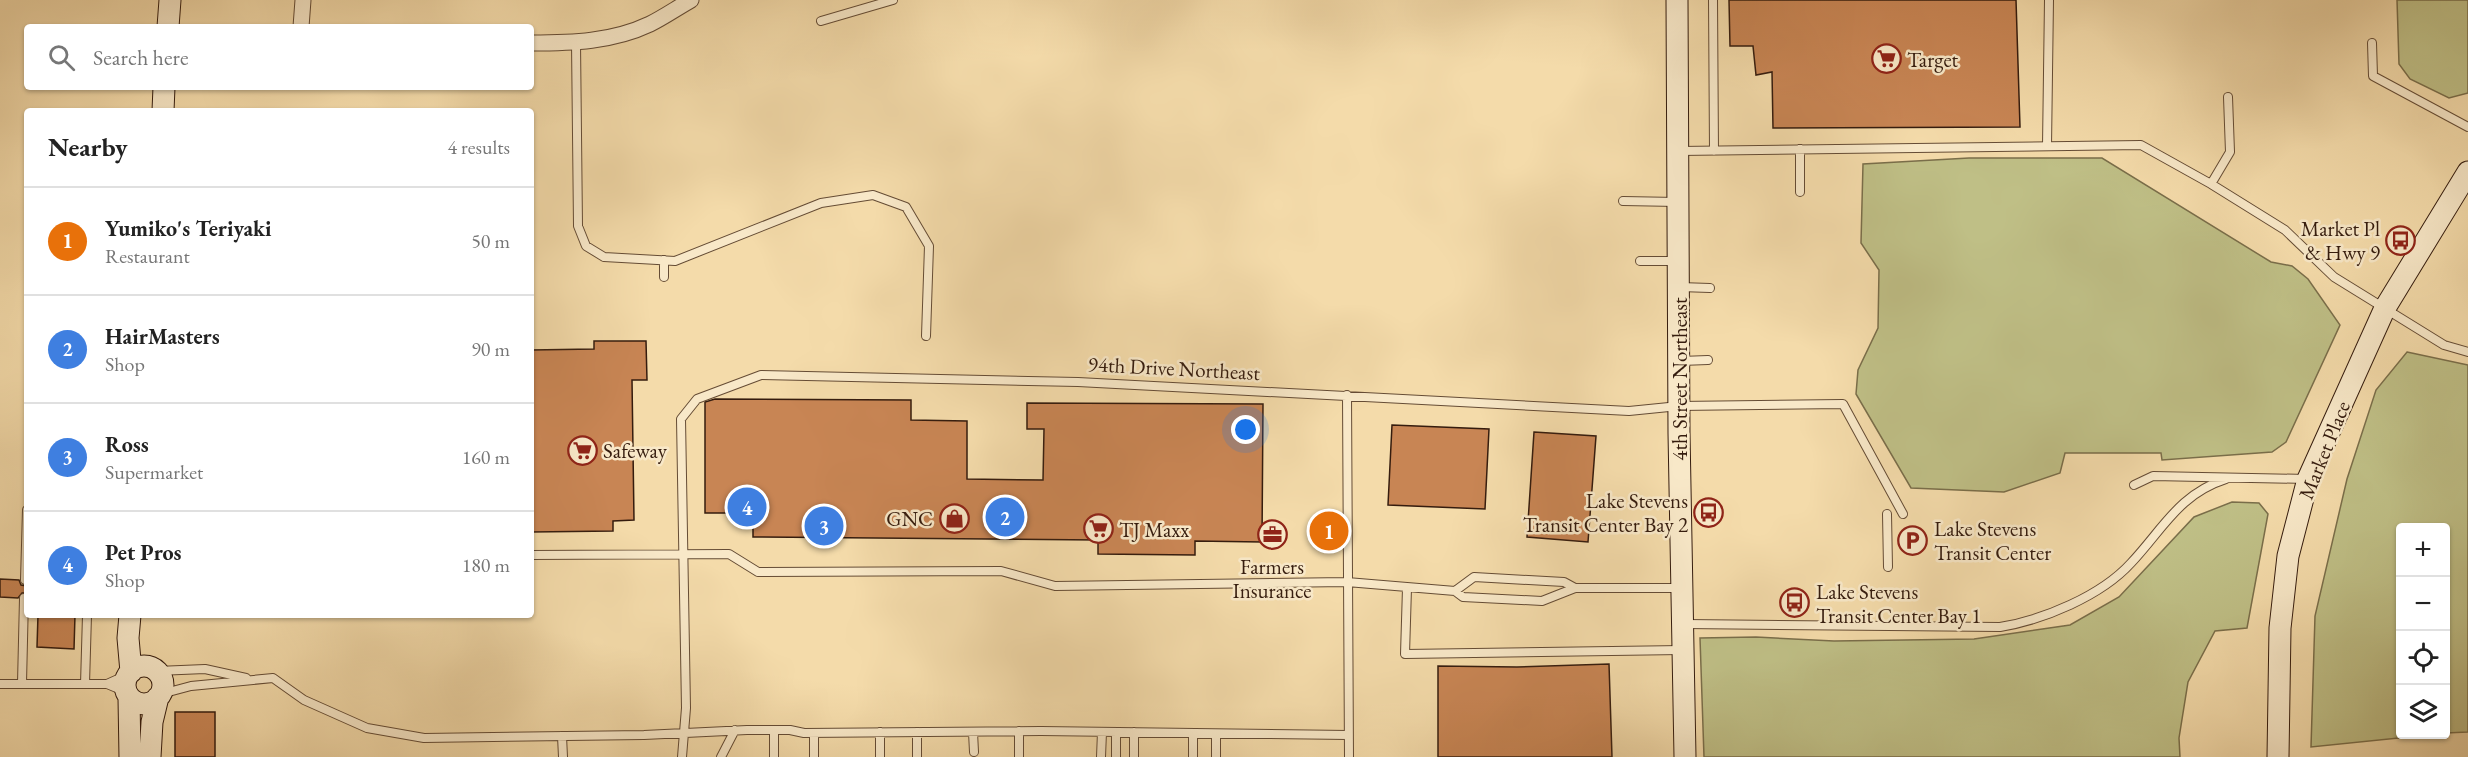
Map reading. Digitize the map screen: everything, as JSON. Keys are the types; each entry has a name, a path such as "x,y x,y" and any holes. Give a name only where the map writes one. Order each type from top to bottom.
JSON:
{"street":[{"path":"168,24 170,0"},
{"path":"301,24 303,0"},
{"path":"534,43 576,43 609,38 649,24 691,0"},
{"name":"4th Street Northeast","path":"1677,0 1684,757"},
{"path":"163,108 165,90"},
{"name":"Market Place","path":"2278,757 2280,628 2288,556 2308,479 2385,308 2468,172"},
{"path":"130,618 124,684 130,757"},
{"path":"143,618 146,658 163,682 152,722 150,757"},
{"path":"124,684 141,666 155,670"},
{"path":"124,684 136,703 152,702 160,695"}],"lane":[{"path":"821,21 893,0"},
{"path":"1713,0 1714,150"},
{"path":"2048,146 2049,0"},
{"path":"576,43 578,226 586,246 604,257 675,261 821,202 873,195 906,207 928,246 926,336"},
{"path":"2372,43 2373,76 2468,127"},
{"path":"2211,184 2230,152 2228,97"},
{"path":"1678,151 2141,144 2285,230 2334,277 2444,345 2468,352"},
{"path":"1800,149 1800,192"},
{"path":"1623,201 1678,202"},
{"path":"664,260 664,277"},
{"path":"1640,261 1679,261"},
{"path":"1679,287 1710,288"},
{"path":"1679,361 1708,360"},
{"name":"94th Drive Northeast","path":"685,554 681,419 698,399 761,375 1078,382 1629,411 1679,405 1843,404 1903,514"},
{"path":"1347,395 1349,757"},
{"path":"2133,485 2153,476 2308,479"},
{"path":"1683,624 2000,627 2019,624 2102,589 2130,565 2183,501 2211,484 2226,479"},
{"path":"1887,514 1888,567"},
{"path":"682,757 686,708 685,554"},
{"path":"534,555 729,554 758,572 1001,571 1055,586 1347,582 1455,591 1463,597 1542,601 1575,588 1681,588"},
{"path":"1455,591 1474,577 1564,582 1575,588"},
{"path":"1407,588 1405,654 1683,650"},
{"path":"22,683 24,598"},
{"path":"85,684 87,618"},
{"path":"155,670 206,669 250,679"},
{"path":"160,695 192,687 273,678 304,700 367,728 424,738 735,730 814,733 1019,731 1348,735"},
{"path":"0,684 124,684"},
{"path":"721,757 735,730"},
{"path":"774,730 774,757"},
{"path":"1019,731 1019,757"},
{"path":"880,732 880,757"},
{"path":"917,732 917,757"},
{"path":"973,732 974,752"},
{"path":"1101,757 1102,732"},
{"path":"1116,732 1116,757"},
{"path":"1134,732 1134,757"},
{"path":"814,733 814,757"},
{"path":"1192,734 1193,757"},
{"path":"1216,734 1216,757"},
{"path":"562,736 562,757"}],"green space":[{"path":"2397,0 2468,0 2468,93 2449,98 2410,79 2399,64"},
{"path":"1969,158 2102,158 2271,262 2292,266 2308,279 2340,325 2286,442 2272,452 2162,460 2161,453 2065,453 2060,473 2004,492 1911,488 1856,394 1858,370 1878,328 1879,270 1861,243 1863,164"},
{"path":"2407,352 2468,365 2468,732 2450,733 2450,523 2396,523 2396,738 2311,747 2315,616 2347,479 2376,390"},
{"path":"2232,502 2259,503 2268,514 2247,628 2215,631 2188,682 2179,738 2180,757 1704,757 1700,638 1756,637 1834,641 1974,639 2070,625 2119,597 2194,517"}],"building":[{"name":"Target","path":"1729,0 2016,0 2020,127 1773,128 1772,72 1756,75 1753,46 1730,46"},
{"name":"Safeway","path":"594,341 646,341 647,380 632,380 634,520 613,521 613,531 534,532 534,350 594,349"},
{"path":"715,399 911,400 911,420 967,421 967,479 1043,480 1044,429 1027,429 1027,403 1263,404 1262,542 1195,541 1195,555 1098,554 1098,540 753,537 753,513 705,513 705,402"},
{"path":"1392,425 1489,429 1485,509 1388,505"},
{"path":"1534,432 1596,436 1588,542 1527,537"},
{"path":"0,579 19,580 21,585 24,586 24,593 18,598 0,597"},
{"path":"38,618 75,618 74,649 37,647"},
{"path":"1609,664 1612,757 1438,757 1438,666 1517,667"},
{"path":"175,712 215,712 215,757 175,757"}],"place":[{"name":"Target","path":"1886,59"},
{"name":"Market Pl & Hwy 9","path":"2401,240"},
{"name":"Safeway","path":"582,450"},
{"name":"Pet Pros","path":"747,507"},
{"name":"Lake Stevens Transit Center Bay 2","path":"1709,512"},
{"name":"HairMasters","path":"1005,517"},
{"name":"GNC","path":"954,518"},
{"name":"Ross","path":"824,526"},
{"name":"TJ Maxx","path":"1098,529"},
{"name":"Yumiko's Teriyaki","path":"1329,531"},
{"name":"Farmers Insurance","path":"1272,535"},
{"name":"Lake Stevens Transit Center","path":"1913,540"},
{"name":"Lake Stevens Transit Center Bay 1","path":"1795,603"}]}
